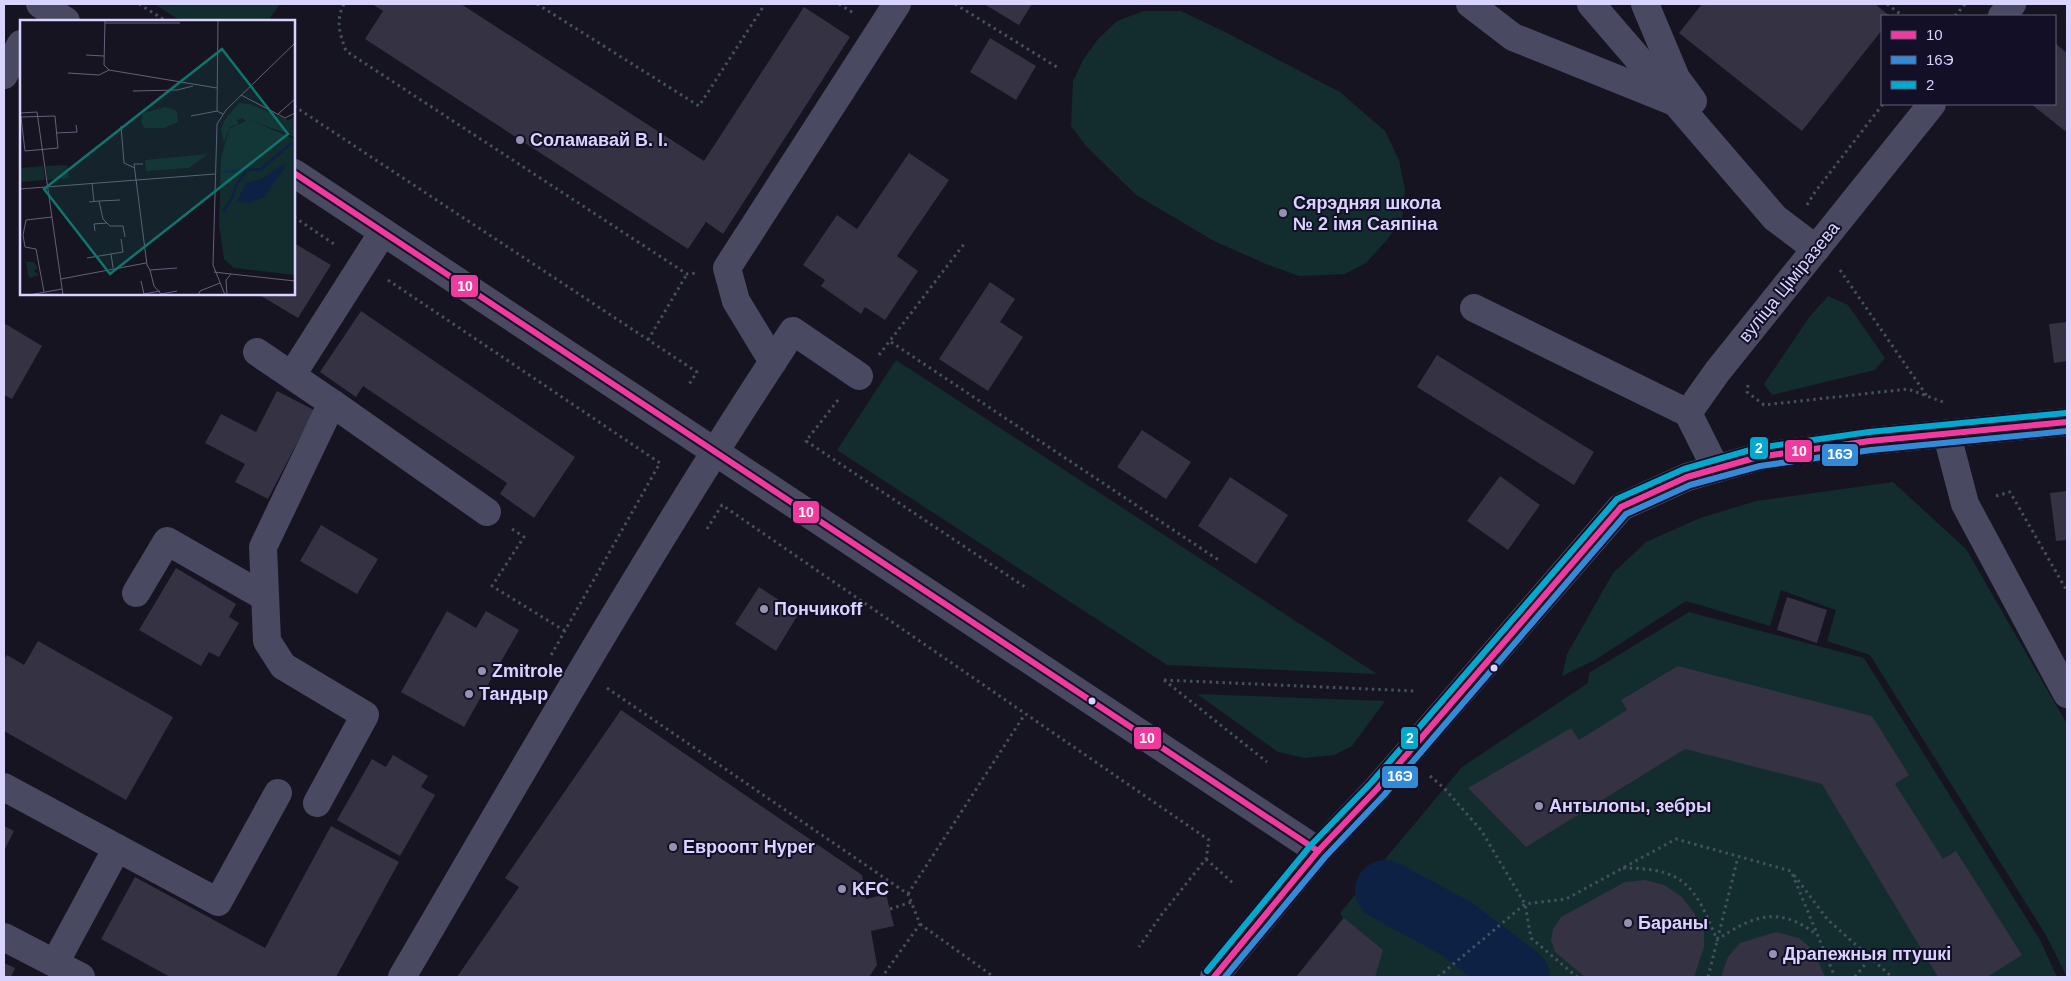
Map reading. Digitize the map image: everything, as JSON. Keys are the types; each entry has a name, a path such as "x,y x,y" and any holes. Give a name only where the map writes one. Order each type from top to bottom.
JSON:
{"main road":[{"path":"1214,977 1318,851 1377,789 1620,507 1687,478 1758,457 1870,441 2067,422"}],"street":[{"path":"773,362 736,301 726,268 897,4"},
{"path":"1470,4 1513,37 1676,103"},
{"path":"1591,4 1776,218 1826,256"},
{"path":"1645,4 1676,78 1793,231"},
{"path":"2003,15 2012,4"},
{"path":"40,9 64,20"},
{"path":"4,75 20,46"},
{"name":"вуліца Ціміразева","path":"1688,413 1717,372 1826,256 1931,105"},
{"path":"295,174 714,453 1318,851"},
{"path":"292,375 383,232"},
{"path":"1474,308 1688,413 1716,469"},
{"path":"402,977 616,611 714,453 793,331 860,376"},
{"path":"256,352 292,375 487,512"},
{"path":"317,803 365,715 283,666 267,641 263,548 332,403"},
{"path":"1947,435 1965,504 2067,694"},
{"path":"136,593 167,540 265,597"},
{"path":"4,787 218,902 278,793"},
{"path":"55,963 117,848"},
{"path":"4,937 81,977"}],"path":[{"path":"139,4 164,20"},
{"path":"344,4 338,16 340,33 346,51 687,274 726,268"},
{"path":"537,4 699,106 765,4"},
{"path":"954,4 1060,69"},
{"path":"1887,4 1902,15"},
{"path":"1956,15 1965,4"},
{"path":"1793,231 1815,192 1882,105"},
{"path":"295,107 697,372 688,386"},
{"path":"295,218 660,463"},
{"path":"964,244 891,342 1220,561"},
{"path":"1748,376 1748,392 1764,405 1908,389 1927,396 1826,256"},
{"path":"648,340 687,274"},
{"path":"806,442 1028,589"},
{"path":"2010,492 2067,591"},
{"path":"706,530 722,505 1209,840 1206,859 1162,914 1139,947"},
{"path":"524,538 492,586 565,631"},
{"path":"611,679 606,688 908,894 920,924 994,977"},
{"path":"1267,762 1164,680 1414,691"},
{"path":"908,894 1025,714"},
{"path":"1430,776 1444,788 1481,830 1525,904 1531,938 1577,977"},
{"path":"1438,977 1525,904 1566,899 1676,839 1791,871 1828,920 1892,977"},
{"path":"1708,977 1738,857"},
{"path":"1206,859 1234,884"},
{"path":"1622,868 1664,871 1678,878 1692,889 1704,908 1717,940"},
{"path":"1791,871 1836,977"},
{"path":"890,909 912,902"},
{"path":"1717,940 1737,926 1754,919 1771,916 1786,917 1801,923 1817,936"},
{"path":"882,977 920,924"},
{"path":"1855,977 1870,958"}],"green space":[{"path":"154,4 280,4 269,20 179,20"},
{"path":"1144,11 1181,11 1227,33 1340,92 1385,131 1399,160 1405,190 1402,219 1386,241 1366,263 1345,274 1299,276 1266,264 1214,241 1136,195 1086,146 1071,126 1073,81 1083,60 1098,39 1117,21"},
{"path":"1828,296 1848,305 1885,358 1875,370 1772,395 1764,384 1810,316"},
{"path":"896,360 1377,674 1167,665 837,450"},
{"path":"1893,482 1966,549 2067,724 2067,977 2046,935 1870,655 1827,641 1836,610 1781,590 1770,626 1686,601 1595,660 1562,676 1567,654 1613,573 1646,542 1700,518 1756,501"},
{"path":"1689,612 1864,658 2040,940 2057,977 1296,977 1343,918 1340,913 1462,767 1588,683 1589,673"},
{"path":"1197,694 1385,701 1352,746 1334,755 1304,758 1278,752"}],"building":[{"path":"372,4 461,4 704,161 804,7 850,37 723,234 706,222 688,249 365,39 383,11"},
{"path":"984,4 1032,4 1019,25"},
{"path":"1702,4 1875,4 1889,15 1881,15 1881,31 1802,131 1679,33"},
{"path":"990,38 1036,66 1016,100 970,72"},
{"path":"2056,44 2067,53 2067,128 2065,131 2032,105 2056,105"},
{"path":"909,153 949,180 897,256 918,271 885,320 865,307 861,314 821,286 825,280 803,265 837,215 857,229"},
{"path":"295,244 331,265 298,318 260,295 295,295"},
{"path":"990,282 1015,299 1000,322 1023,337 988,391 939,359"},
{"path":"361,311 575,457 534,518 500,494 507,483 363,386 356,397 320,372"},
{"path":"2067,322 2067,361 2054,363 2049,324"},
{"path":"4,323 42,346 12,399 4,395"},
{"path":"1437,355 1594,452 1574,485 1417,387"},
{"path":"277,391 314,410 268,499 235,482 245,464 205,443 221,414 256,432"},
{"path":"1142,430 1191,462 1166,499 1117,467"},
{"path":"1500,476 1540,505 1508,550 1467,521"},
{"path":"1230,477 1288,515 1256,564 1198,526"},
{"path":"2067,491 2067,540 2056,541 2050,493"},
{"path":"321,525 378,559 357,594 300,561"},
{"path":"176,568 236,604 229,617 239,623 219,657 209,652 201,666 139,630"},
{"path":"759,587 799,613 776,651 735,624"},
{"path":"1787,597 1827,610 1817,643 1777,630"},
{"path":"447,611 476,628 486,611 519,630 464,727 401,692"},
{"path":"38,641 173,717 126,800 4,731 4,660 7,655 24,665"},
{"name":"Антылопы, зебры","path":"1678,666 1872,716 1909,775 1895,784 1943,859 1956,851 2022,955 1987,977 1938,977 1822,784 1685,749 1526,847 1468,788 1571,728 1579,740 1627,710 1621,700"},
{"name":"Евроопт Hyper","path":"621,710 862,875 866,899 886,894 894,926 871,931 877,965 869,977 457,977 519,887 505,878"},
{"path":"393,755 428,776 421,787 435,795 400,856 337,820 372,759 386,767"},
{"path":"4,826 14,831 4,851"},
{"path":"331,826 399,862 336,977 170,977 101,939 135,877 265,948"},
{"name":"Бараны","path":"1645,880 1664,885 1682,897 1694,913 1704,932 1704,947 1694,977 1585,977 1555,952 1551,940 1553,929 1561,917 1625,882"},
{"path":"1344,918 1383,950 1375,977 1296,977"},
{"name":"Драпежныя птушкі","path":"1776,932 1799,938 1814,951 1825,977 1721,977 1728,957 1740,943"},
{"path":"4,963 15,968 11,977 4,977"}],"waterway":[{"path":"1385,890 1457,929 1520,977"}],"transit line":[{"name":"10","path":"295,174 1318,851"},
{"name":"2","path":"1207,971 1311,845 1371,783 1617,499 1684,469 1757,448 1869,432 2066,413"},
{"name":"10","path":"1214,977 1318,851 1377,789 1621,507 1687,477 1758,457 1870,441 2067,422"},
{"name":"16Э","path":"1225,977 1325,857 1384,795 1626,514 1690,485 1760,466 1871,450 2067,431"}],"place":[{"name":"Соламавай В. І.","path":"520,140"},
{"name":"Сярэдняя школа № 2 імя Саяпіна","path":"1283,213"},
{"name":"Пончикoff","path":"764,609"},
{"name":"Zmitrole","path":"482,671"},
{"name":"Тандыр","path":"469,694"},
{"name":"Антылопы, зебры","path":"1539,806"},
{"name":"Евроопт Hyper","path":"673,847"},
{"name":"KFC","path":"842,889"},
{"name":"Бараны","path":"1628,923"},
{"name":"Драпежныя птушкі","path":"1773,954"}]}
